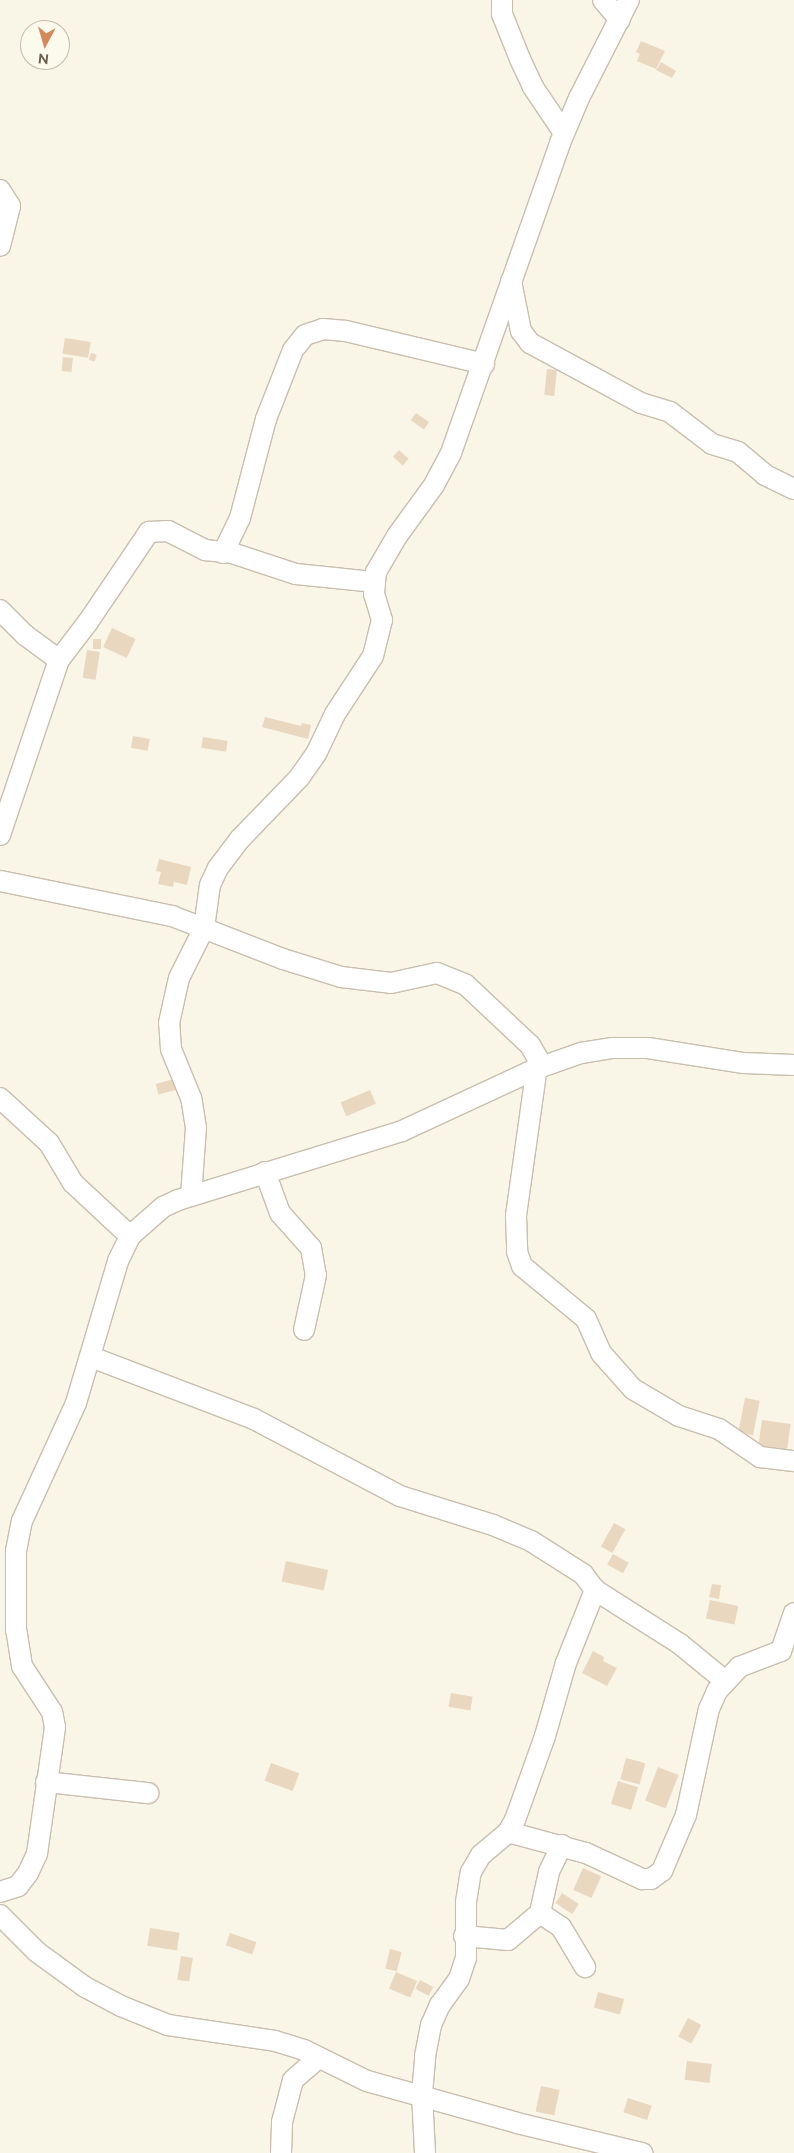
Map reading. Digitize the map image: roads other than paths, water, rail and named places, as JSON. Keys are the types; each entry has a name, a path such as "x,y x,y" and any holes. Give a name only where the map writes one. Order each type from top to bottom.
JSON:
{"street":[{"path":"502,0 507,28 527,73 564,133"},
{"path":"602,0 620,20"},
{"path":"192,1196 196,1128 191,1098 171,1048 168,1023 179,978 204,928 210,885 218,868 240,838 299,778 316,754 335,714 373,656 382,620 373,582 385,556 444,468 484,364 510,279 564,133 578,98 629,0"},
{"path":"0,190 10,206 0,246"},
{"path":"510,279 521,331 530,342 641,404 670,412 712,444 738,452 765,475 794,489"},
{"path":"223,553 240,518 266,419 293,350 305,335 323,329 346,331 484,364"},
{"path":"0,835 58,660 88,622 149,532 168,531 205,550 223,553 311,577 373,582"},
{"path":"0,610 25,635 58,660"},
{"path":"0,881 96,903 163,914 204,928 283,960 361,981 391,983 431,973 455,978 491,1005 530,1045 537,1056 538,1068 516,1216 517,1252 522,1266 586,1319 601,1352 633,1389 679,1416 719,1429 760,1457 794,1462"},
{"path":"0,1892 18,1886 34,1860 40,1838 46,1782 55,1727 52,1712 22,1666 16,1630 16,1551 22,1521 76,1403 92,1357 118,1261 130,1236 163,1207 265,1172 402,1131 538,1068 581,1053 613,1048 648,1048 744,1063 794,1065"},
{"path":"0,1098 49,1143 73,1183 130,1236"},
{"path":"265,1172 280,1213 287,1224 304,1238 313,1256 316,1275 304,1330"},
{"path":"92,1357 254,1419 400,1496 509,1531 583,1574 594,1590 694,1654 725,1681"},
{"path":"425,2153 422,2094 431,2025 440,2005 459,1979 466,1958 464,1936 471,1872 485,1850 508,1832 538,1760 566,1663 594,1590"},
{"path":"508,1832 562,1845 642,1880 651,1879 662,1871 686,1815 709,1709 725,1681 739,1667 787,1651 787,1639 794,1613"},
{"path":"46,1782 148,1793"},
{"path":"464,1936 508,1940 540,1913 549,1872 562,1845"},
{"path":"540,1913 561,1927 585,1967"},
{"path":"0,1915 50,1962 85,1987 121,2006 168,2025 275,2041 318,2058 367,2081 422,2094 508,2121 642,2153"},
{"path":"281,2153 282,2122 293,2080 318,2058"}]}
